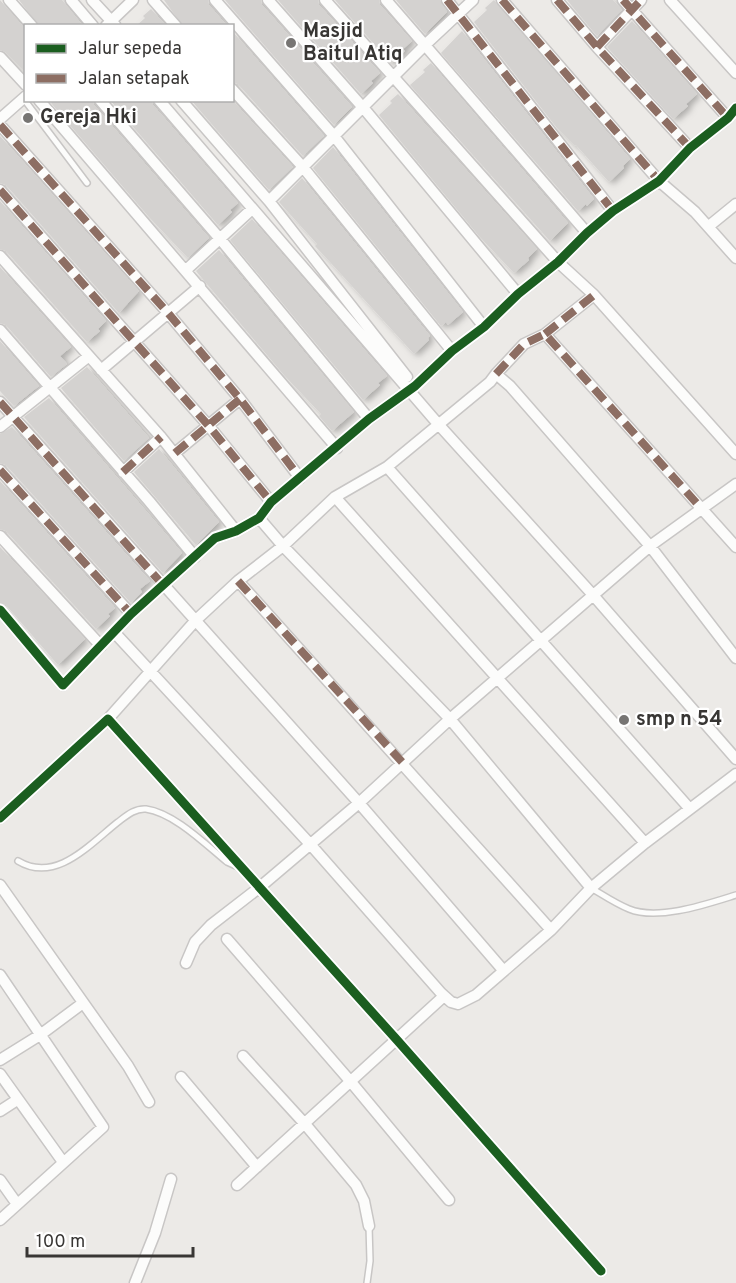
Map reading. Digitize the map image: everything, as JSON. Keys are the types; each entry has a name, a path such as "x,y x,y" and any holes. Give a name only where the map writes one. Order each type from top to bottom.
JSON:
{"street":[{"path":"9,0 30,24"},
{"path":"71,0 91,24"},
{"path":"92,0 111,24 133,0"},
{"path":"153,0 174,24"},
{"path":"215,0 334,136 484,327"},
{"path":"268,0 362,106 518,294"},
{"path":"325,0 558,262 594,295 736,454"},
{"path":"386,0 587,233"},
{"path":"447,0 614,212"},
{"path":"269,201 362,106 473,0"},
{"path":"502,0 659,181 709,226 736,258"},
{"path":"557,0 690,148"},
{"path":"623,0 728,118"},
{"path":"597,47 641,0"},
{"path":"670,0 736,73"},
{"path":"0,57 24,83"},
{"path":"234,91 302,166 452,351"},
{"path":"0,119 24,97"},
{"path":"41,102 337,447"},
{"path":"102,102 221,240 369,419"},
{"path":"161,102 412,388"},
{"path":"183,102 269,201 439,425 593,595 736,759"},
{"path":"0,610 63,685 131,614 215,538 236,531 258,518 271,502 369,419 412,388 452,351 484,327 518,294 558,262 587,233 659,181 690,148 728,118 736,108"},
{"path":"0,125 168,314 240,399 300,478"},
{"path":"0,190 208,425 271,502"},
{"path":"709,226 736,204"},
{"path":"186,270 221,240 252,208"},
{"path":"0,256 175,453 236,531"},
{"path":"101,370 200,286"},
{"path":"0,818 108,719 196,620 238,581 283,546 335,497 387,467 439,425 490,382 524,344 545,334 594,295"},
{"path":"0,330 195,557"},
{"path":"545,334 736,547"},
{"path":"0,427 89,356"},
{"path":"496,374 510,386 651,546 736,658"},
{"path":"175,453 240,399"},
{"path":"0,402 359,803 503,970"},
{"path":"123,472 161,437"},
{"path":"387,467 690,808"},
{"path":"0,470 131,614"},
{"path":"186,963 195,942 211,925 260,888 359,803 450,719 651,546 736,484"},
{"path":"335,497 645,843"},
{"path":"258,518 450,719 591,888"},
{"path":"0,536 101,646"},
{"path":"238,581 552,930"},
{"path":"114,632 310,844 444,996 458,1004 476,995 552,930 591,888 645,843 736,774"},
{"path":"108,719 246,870 601,1271"},
{"path":"0,885 128,1066 148,1102"},
{"path":"227,939 351,1082 449,1200"},
{"path":"0,975 103,1127 0,1220"},
{"path":"237,1185 444,996"},
{"path":"0,1060 40,1035 83,1003"},
{"path":"243,1056 305,1124 356,1185 364,1201 369,1226"},
{"path":"0,1074 63,1162"},
{"path":"181,1077 257,1167"},
{"path":"0,1111 17,1100"},
{"path":"135,1283 155,1233 171,1179"},
{"path":"0,1180 17,1204"}],"lane":[{"path":"28,102 87,183"},
{"path":"18,861 36,867 55,868 73,858 131,812 144,809 167,815 227,862 246,870"},
{"path":"591,888 630,910 659,913 693,908 736,895"},
{"path":"367,1283 370,1261 369,1226"}],"building":[{"path":"0,0 24,28 24,71 0,50"},
{"path":"19,0 62,0 81,24 37,24"},
{"path":"164,0 208,0 209,5 225,24 182,24"},
{"path":"225,0 261,0 262,5 352,107 334,125"},
{"path":"278,0 318,0 319,5 380,73 371,81 373,83 361,94"},
{"path":"335,0 379,0 380,5 412,41 403,49 405,51 391,63"},
{"path":"396,0 440,0 447,12 425,34"},
{"path":"494,0 630,159 609,182 576,145 557,128 474,22"},
{"path":"567,0 613,0 622,10 597,36"},
{"path":"151,9 164,24 138,24 145,18 143,16"},
{"path":"632,21 697,94 686,104 688,106 673,119 607,47"},
{"path":"462,31 594,199 587,206 586,204 578,211 441,53"},
{"path":"234,33 324,136 303,156 238,84 234,83"},
{"path":"431,63 568,223 550,241 410,85 425,72 423,70"},
{"path":"398,94 537,249 528,258 529,260 514,273 479,236 379,115"},
{"path":"93,102 209,238 188,258 149,217 51,103"},
{"path":"112,102 152,102 238,203 218,225"},
{"path":"193,102 234,102 293,167 269,190"},
{"path":"0,136 139,291 119,313 6,185 0,183"},
{"path":"333,147 463,312 448,325 446,322 441,326 313,168"},
{"path":"302,178 430,336 429,340 414,354 315,246 317,244 279,202"},
{"path":"0,201 106,321 98,329 100,331 87,342 6,251 0,249"},
{"path":"252,219 387,376 363,400 230,240"},
{"path":"219,250 354,412 332,431 319,416 321,414 284,375 196,271"},
{"path":"0,267 71,347 60,356 67,364 51,377 6,325 0,323"},
{"path":"0,341 39,386 14,406 0,391"},
{"path":"87,367 149,438 124,461 61,388"},
{"path":"49,398 182,553 163,573 24,417"},
{"path":"12,427 150,581 140,589 142,592 131,603 6,465 0,463 0,434"},
{"path":"159,449 219,522 196,545 134,472"},
{"path":"0,481 115,608 96,629 6,531 0,529"},
{"path":"0,547 85,639 58,665 6,605 0,603"}],"marked path":[{"path":"447,0 613,211"},
{"path":"502,0 659,181"},
{"path":"557,0 690,148"},
{"path":"623,0 728,118"},
{"path":"597,47 641,0"},
{"path":"0,125 168,313 240,399 300,478"},
{"path":"0,190 208,425 271,502"},
{"path":"545,334 594,295"},
{"path":"496,374 524,344 545,334 701,508"},
{"path":"175,453 240,399"},
{"path":"0,402 163,585"},
{"path":"123,472 161,437"},
{"path":"0,470 131,614"},
{"path":"238,581 402,762"}],"cycle path":[{"path":"0,610 63,685 131,614 215,538 236,531 259,518 271,502 369,419 415,386 613,211 659,181 690,148 728,118 736,108"},
{"path":"0,818 108,719 601,1271"}],"place":[{"name":"Masjid Baitul Atiq","path":"291,43"},
{"name":"Gereja Hki","path":"28,118"},
{"name":"smp n 54","path":"624,720"}]}
